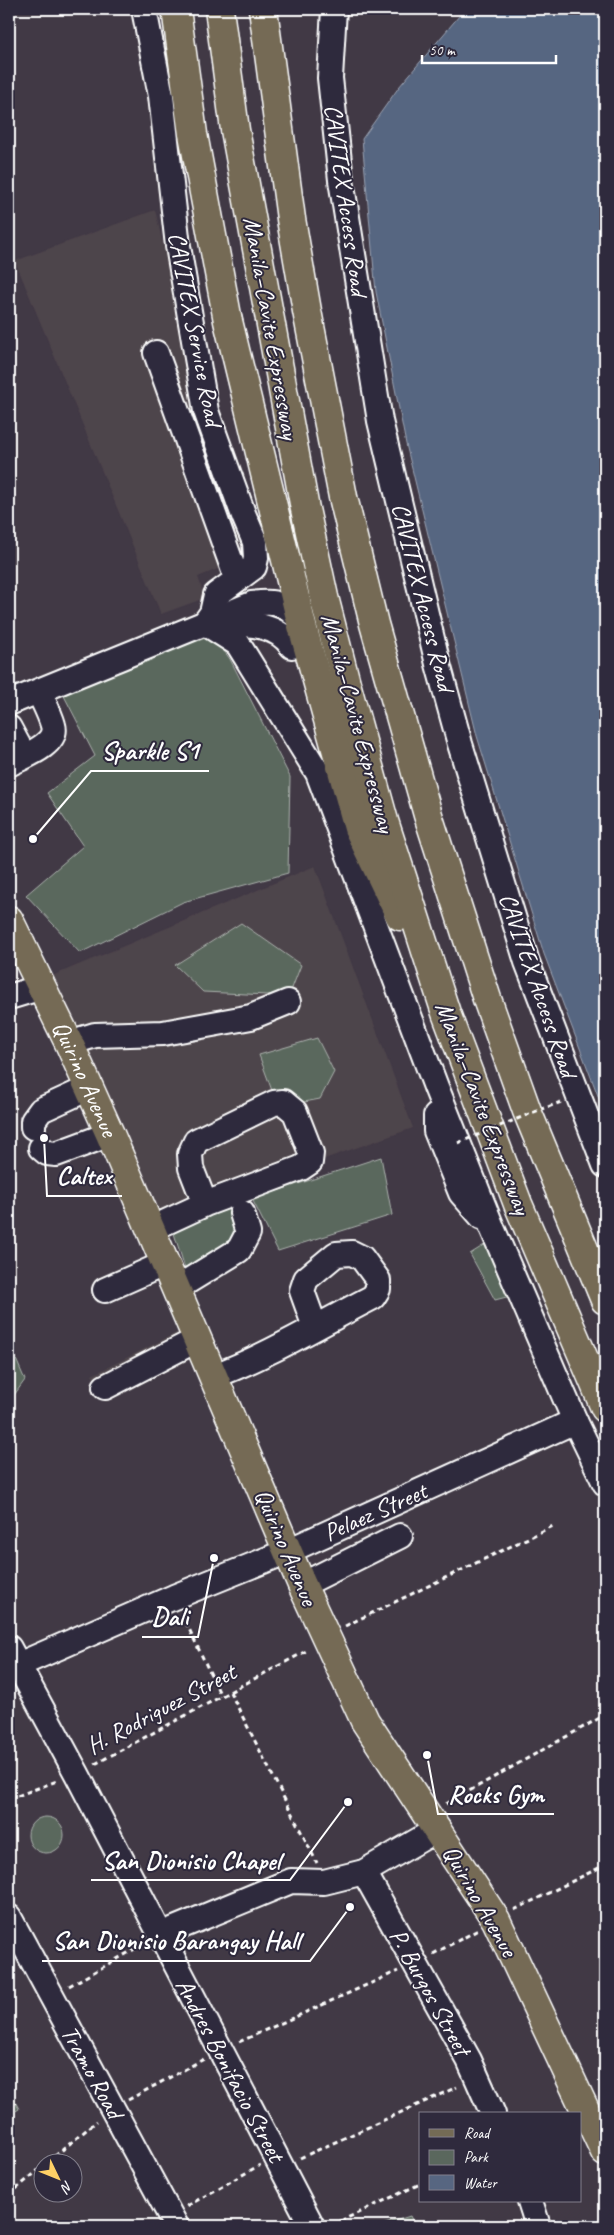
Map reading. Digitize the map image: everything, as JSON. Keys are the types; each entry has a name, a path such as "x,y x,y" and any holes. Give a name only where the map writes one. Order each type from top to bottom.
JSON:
{"main road":[{"path":"176,9 193,134 228,321 326,718 358,828 446,1012"},
{"name":"Manila–Cavite Expressway","path":"219,9 235,130 305,509 324,597 384,821 446,1012 518,1204 605,1408"},
{"name":"Manila–Cavite Expressway","path":"263,9 291,219 307,311 343,497 374,624 428,815 487,999 527,1111 605,1300"},
{"name":"Quirino Avenue","path":"9,920 69,1043 110,1134 325,1638 365,1721 496,1920 605,2152"}],"street":[{"name":"CAVITEX Service Road","path":"144,9 161,96 178,246 206,412 255,542 256,558 254,566 216,595 212,613 205,623"},
{"name":"CAVITEX Access Road","path":"334,9 330,78 341,180 380,421 438,664 498,868 530,971 605,1165"},
{"path":"156,353 237,579"},
{"path":"9,703 252,604 282,605 293,614"},
{"path":"205,623 263,626 281,634 292,646"},
{"path":"205,623 238,644 318,772 436,1087 436,1131 458,1186 461,1193 494,1230 575,1421 605,1483"},
{"path":"9,728 16,760 47,744 53,737 54,727 39,692"},
{"path":"9,997 42,987"},
{"path":"69,1043 94,1034 163,1033 250,1017 288,1002"},
{"path":"89,1088 41,1110 33,1120 37,1137 46,1152 56,1154 110,1134"},
{"path":"151,1229 205,1204 302,1168 310,1162 311,1152 295,1112 283,1102 274,1103 196,1141 190,1154 190,1161 205,1204"},
{"path":"177,1288 239,1250 248,1233 242,1213"},
{"path":"105,1290 166,1262"},
{"path":"214,1376 232,1369 315,1327"},
{"path":"105,1387 198,1339"},
{"name":"Pelaez Street","path":"12,1661 288,1551 575,1421"},
{"path":"302,1585 400,1536"},
{"name":"Andres Bonifacio Street","path":"12,1661 77,1774 312,2226"},
{"path":"160,1935 290,1881 327,1881 364,1872 433,1822"},
{"name":"P. Burgos Street","path":"364,1872 469,2060 492,2112"},
{"name":"Tramo Road","path":"9,1917 16,1949 51,1996 174,2223"},
{"path":"530,2202 538,2226"}],"path":[{"path":"458,1143 567,1099"},
{"name":"H. Rodriguez Street","path":"9,1799 77,1774 230,1692 325,1638 553,1526"},
{"path":"174,1597 221,1696"},
{"path":"230,1692 327,1881"},
{"path":"433,1822 484,1781 605,1715"},
{"path":"60,2152 112,2108 220,2050 414,1964 605,1865"},
{"path":"51,1996 160,1935"},
{"path":"174,2223 182,2209 278,2162 457,2087"},
{"path":"9,2195 32,2175"},
{"path":"331,2226 419,2184"}],"shaded area":[{"path":"155,210 200,404 244,558 198,577 205,598 161,614 15,261"},
{"path":"315,866 413,1128 152,1219 52,976"},
{"path":"178,1332 191,1359 106,1402 92,1375"}],"green space":[{"path":"210,632 230,659 290,777 288,873 183,902 80,953 26,895 83,846 47,793 95,756 62,692"},
{"path":"241,923 301,965 289,996 203,992 175,965"},
{"path":"317,1038 334,1072 320,1099 278,1107 259,1055"},
{"path":"381,1157 392,1215 278,1251 252,1199"},
{"path":"226,1205 240,1229 232,1246 185,1268 171,1224"},
{"path":"483,1221 518,1294 495,1300 470,1254 486,1244 476,1224"},
{"path":"9,1326 14,1340 9,1343"},
{"path":"9,1343 25,1380 9,1402"},
{"path":"46,1817 58,1823 64,1835 58,1847 46,1853 34,1847 28,1835 34,1823"},
{"path":"9,2090 19,2109 9,2115"},
{"path":"410,2216 415,2226 379,2226"}],"water":[{"path":"465,9 605,9 605,1114 544,954 477,736 406,444 376,292 362,139 399,87"}],"place":[{"name":"Sparkle S1","path":"33,839"},
{"name":"Caltex","path":"44,1138"},
{"name":"Dali","path":"214,1558"},
{"name":"Rocks Gym","path":"427,1755"},
{"name":"San Dionisio Chapel","path":"348,1802"},
{"name":"San Dionisio Barangay Hall","path":"350,1907"}]}
